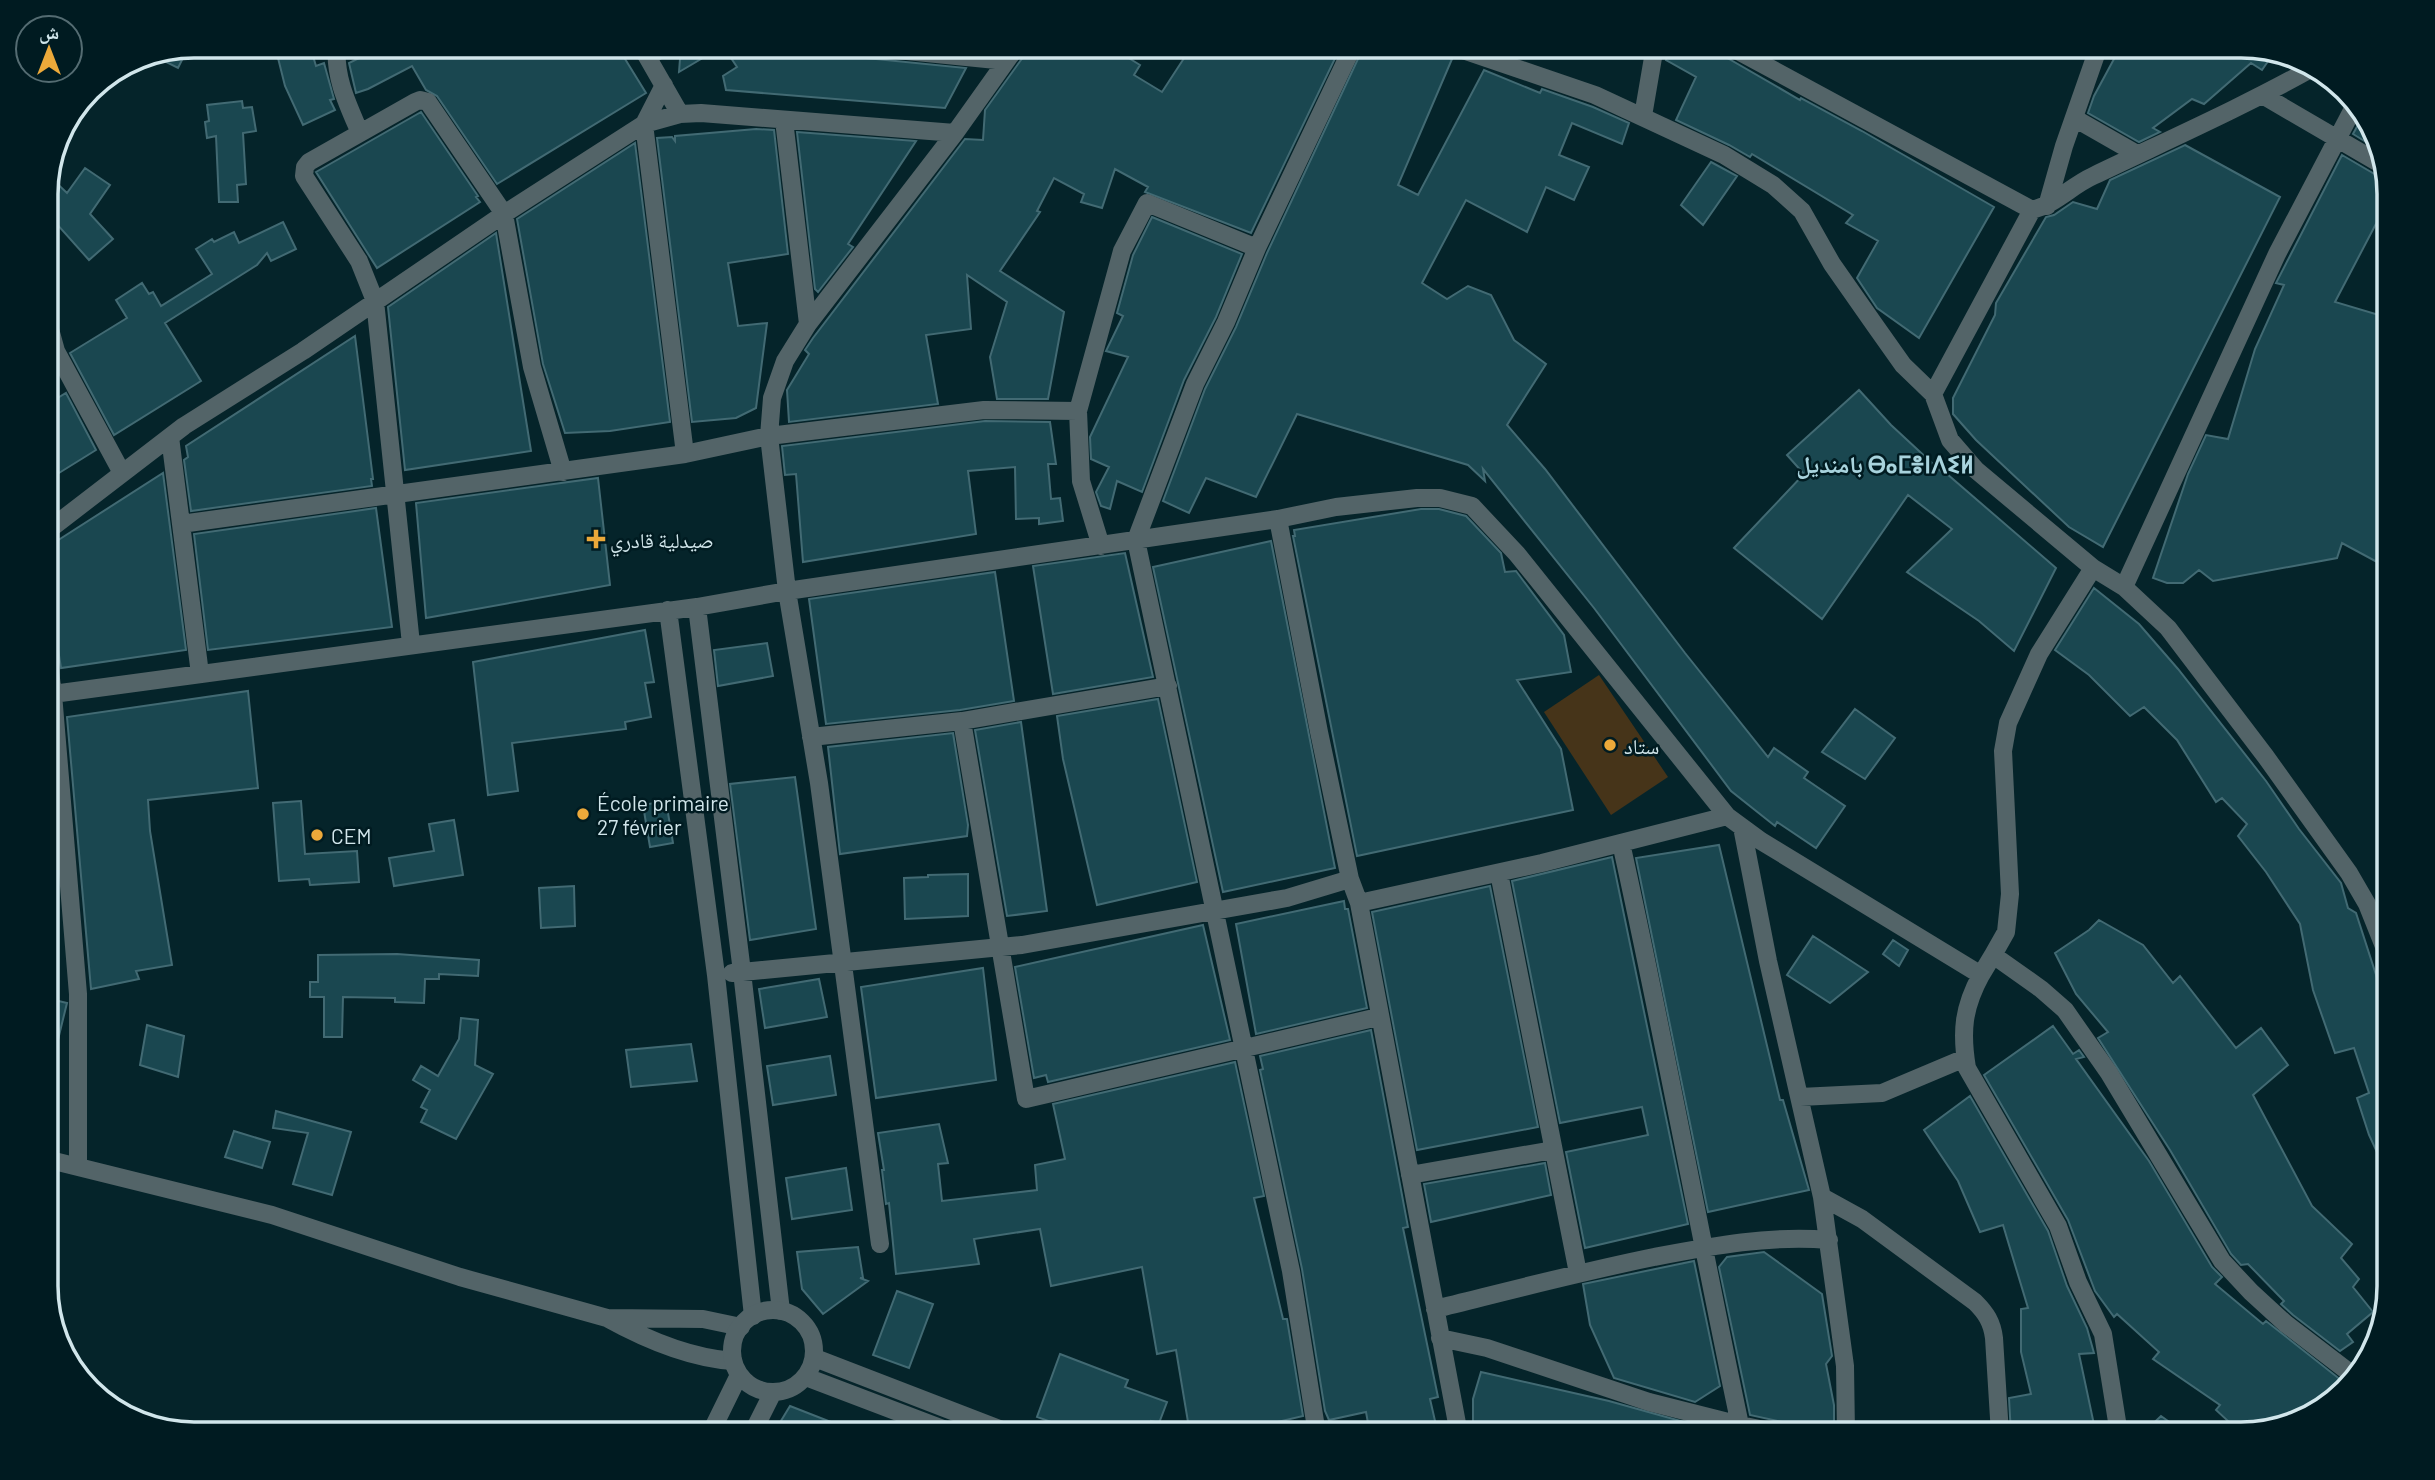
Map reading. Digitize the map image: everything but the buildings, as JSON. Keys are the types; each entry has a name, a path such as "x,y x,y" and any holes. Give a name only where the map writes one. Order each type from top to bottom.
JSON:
{"street":[{"path":"336,58 336,68 346,101 360,133"},
{"path":"649,58 680,114"},
{"path":"976,58 1006,61"},
{"path":"880,1244 811,737 787,591 769,436 772,398 785,361 808,324 955,133 1008,58"},
{"path":"1315,1422 1291,1271 1136,540 1195,384 1347,58"},
{"path":"1486,58 1595,95 1724,155 1773,185 1802,211 1832,264 1903,365 1933,394 1950,440 1976,470 2093,568 2124,587 2168,628 2322,834 2367,904 2377,929"},
{"path":"1643,116 1653,58"},
{"path":"1752,58 2040,208"},
{"path":"1933,394 2040,208 2095,58"},
{"path":"2040,208 2081,181 2263,96 2303,73"},
{"path":"664,85 644,124 685,454"},
{"path":"2263,96 2373,160"},
{"path":"411,644 375,302 359,261 304,176 309,162 415,102 428,102 504,214 532,367 563,472"},
{"path":"58,524 170,436 303,351 504,214 644,124 680,114 701,113 955,133"},
{"path":"2124,587 2277,254 2350,113"},
{"path":"2074,118 2137,154"},
{"path":"784,120 808,324"},
{"path":"1101,546 1082,481 1078,411 1122,251 1147,203 1257,248"},
{"path":"58,363 122,473"},
{"path":"181,524 685,454 769,436 984,410 1078,411"},
{"path":"170,436 200,674"},
{"path":"58,692 696,607 787,591 1278,519 1336,507 1440,498 1472,506 1517,554 1727,816 1761,841 1981,975"},
{"path":"1278,519 1319,732 1350,879 1359,904 1378,1017 1457,1422"},
{"path":"2093,568 2039,654 2008,723 2003,751 2010,894 2006,932 1970,996 1964,1020 1963,1045 1967,1068 1979,1091 2058,1226 2078,1282 2103,1334 2117,1422"},
{"path":"696,607 781,1311"},
{"path":"668,610 716,975 747,1321"},
{"path":"811,737 962,720 1168,686"},
{"path":"962,720 1026,1099 1378,1017"},
{"path":"58,776 78,994 78,1167"},
{"path":"1359,904 1499,873 1727,816"},
{"path":"1742,827 1768,961 1822,1197 1845,1366 1846,1422"},
{"path":"1621,843 1657,1002 1739,1422"},
{"path":"58,848 66,850"},
{"path":"1499,873 1578,1273"},
{"path":"716,975 999,947 1216,912 1287,898 1350,879"},
{"path":"1993,955 2041,989 2064,1010 2109,1073 2222,1261 2286,1324 2347,1371"},
{"path":"1800,1097 1882,1093 1965,1058"},
{"path":"1410,1175 1553,1150"},
{"path":"58,1162 272,1215 460,1277 607,1318 629,1330 736,1368 755,1389 782,1392 795,1387 806,1377 815,1358 813,1339 807,1327 794,1315 767,1310 747,1321 736,1334 732,1346 736,1368 715,1422"},
{"path":"1822,1197 1862,1219 1975,1302 1986,1314 1993,1328 1999,1422"},
{"path":"1435,1309 1578,1273 1704,1248 1754,1240 1829,1240"},
{"path":"607,1318 747,1321"},
{"path":"1440,1338 1487,1348 1649,1402 1728,1422"},
{"path":"815,1358 981,1422"},
{"path":"806,1377 924,1422"},
{"path":"758,1422 774,1392"}],"shaded area":[{"path":"1599,675 1668,777 1611,815 1544,712"}],"place":[{"name":"صيدلية قادري","path":"596,539"},
{"name":"ستاد","path":"1610,745"},
{"name":"École primaire 27 février","path":"583,814"},
{"name":"CEM","path":"317,835"}],"district":[{"name":"بامنديل ⴱⴰⵎⴻⵏⴷⵉⵍ","path":"1885,463"}]}
